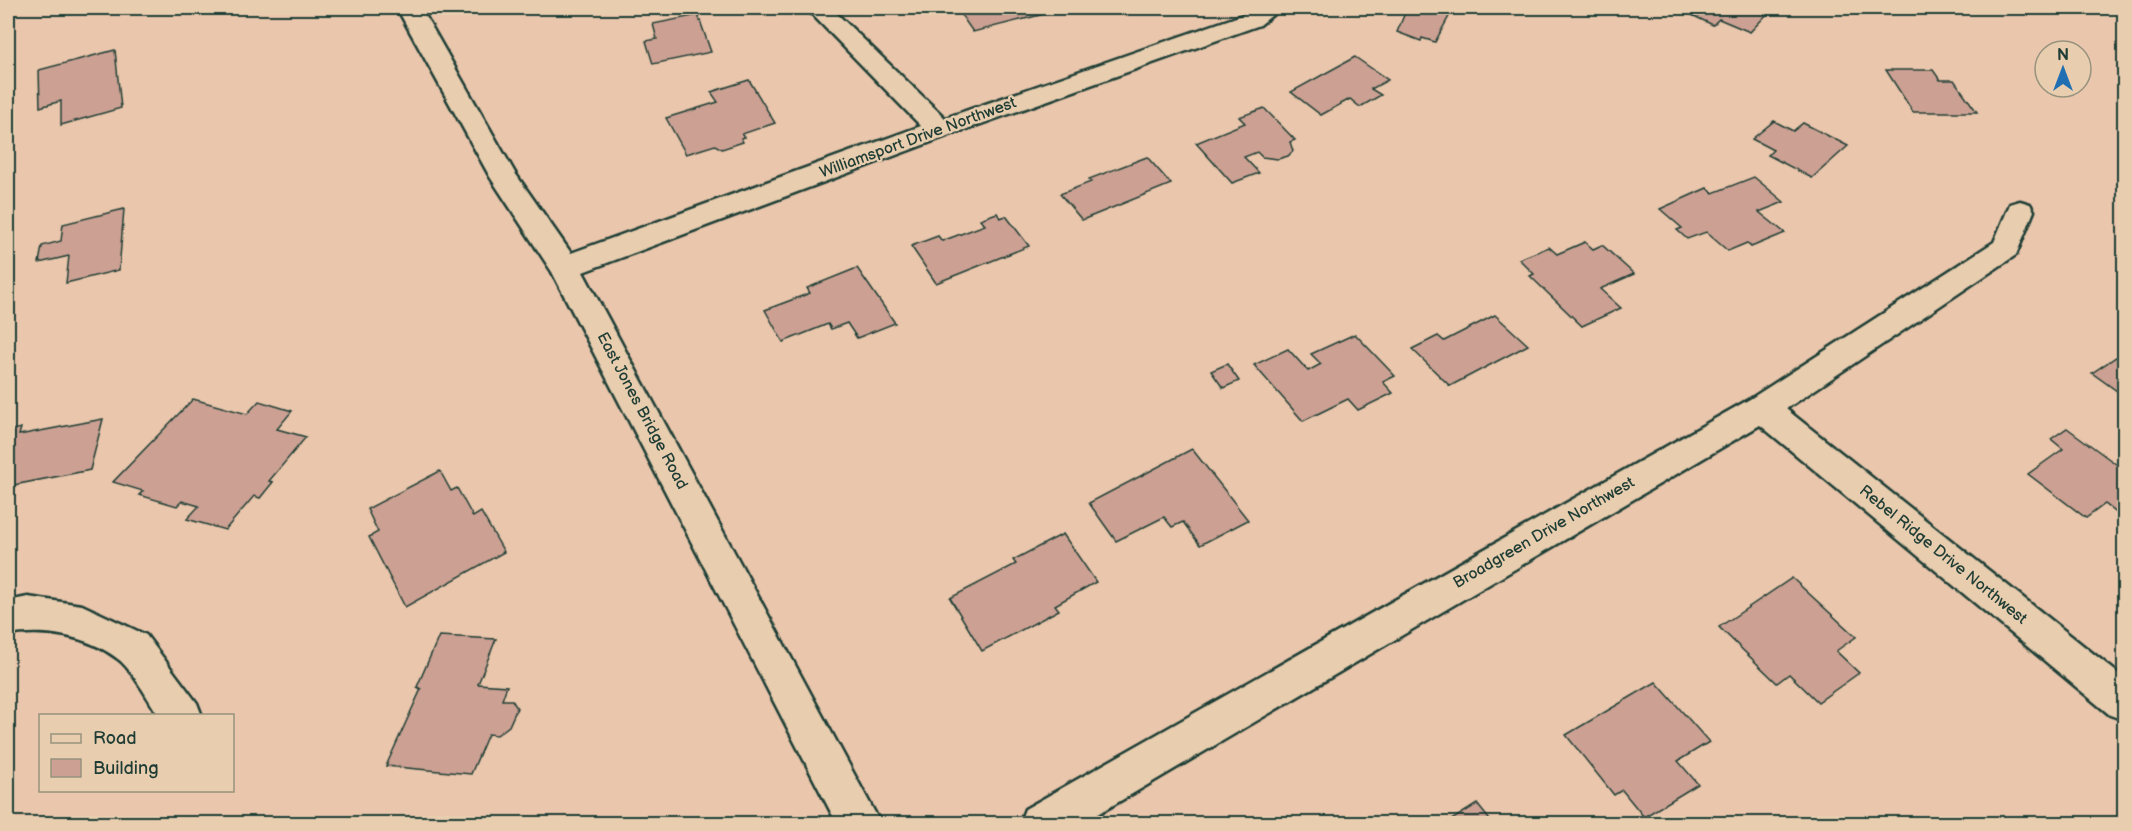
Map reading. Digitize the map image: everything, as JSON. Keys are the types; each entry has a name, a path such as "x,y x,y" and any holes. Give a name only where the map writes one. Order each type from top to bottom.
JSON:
{"street":[{"name":"East Jones Bridge Road","path":"409,8 504,177 565,267 860,824"},
{"path":"818,8 940,129"},
{"name":"Williamsport Drive Northwest","path":"565,267 940,129 1251,20 1269,8"},
{"name":"Broadgreen Drive Northwest","path":"1040,824 1762,408 2006,248 2020,211"},
{"name":"Rebel Ridge Drive Northwest","path":"1762,408 2124,702"},
{"path":"8,618 28,614 82,622 133,646 182,714"}],"building":[{"path":"1044,8 1048,13 973,32 957,9"},
{"path":"1407,8 1453,9 1435,42 1422,38 1421,41 1397,32"},
{"path":"1677,8 1772,9 1750,32 1719,19 1713,25"},
{"path":"698,15 711,52 653,64 646,41 657,39 653,24"},
{"path":"115,50 121,108 61,125 61,101 40,107 39,70"},
{"path":"1355,57 1388,80 1371,89 1381,95 1360,107 1350,99 1321,115 1291,92"},
{"path":"1886,70 1933,70 1940,80 1954,80 1977,112 1913,112"},
{"path":"749,80 775,123 742,134 745,137 741,138 743,142 722,149 715,145 686,154 666,118 718,102 711,92"},
{"path":"1264,108 1295,140 1290,142 1293,151 1288,156 1278,159 1262,157 1257,152 1244,157 1259,173 1232,183 1196,143 1245,123 1239,117"},
{"path":"1774,121 1793,131 1803,123 1848,146 1812,178 1768,155 1773,150 1752,139"},
{"path":"1147,157 1171,184 1082,220 1060,194 1091,182 1089,179"},
{"path":"1754,177 1784,202 1759,212 1785,233 1751,247 1747,243 1728,251 1706,232 1687,239 1677,230 1682,228 1660,209 1707,188 1713,193"},
{"path":"124,209 119,270 66,283 69,256 39,263 42,246 61,241 63,224"},
{"path":"997,213 1000,218 1006,216 1029,246 936,283 911,246 938,236 942,241 985,225 980,219"},
{"path":"1585,242 1593,249 1602,245 1634,274 1600,289 1621,308 1582,326 1530,276 1534,274 1519,259 1549,247 1557,254"},
{"path":"857,268 895,323 857,338 847,323 831,329 828,324 783,342 765,310 810,293 807,288"},
{"path":"1495,315 1528,345 1450,386 1412,349 1438,336 1444,341"},
{"path":"1355,334 1395,376 1383,382 1393,393 1358,410 1348,399 1303,421 1254,365 1288,349 1308,371 1321,364 1311,354"},
{"path":"2116,357 2124,363 2124,396 2092,373"},
{"path":"1227,364 1239,381 1223,388 1211,371"},
{"path":"193,399 247,414 259,401 292,411 277,429 306,437 269,481 273,482 260,498 254,496 225,530 187,519 199,506 182,501 177,506 139,495 143,491 113,482"},
{"path":"103,419 90,470 14,485 8,499 8,431 21,428 19,435"},
{"path":"2067,428 2124,470 2122,487 2124,510 2118,514 2105,504 2086,518 2028,474 2063,449 2051,439"},
{"path":"1192,449 1248,520 1200,545 1183,522 1172,527 1164,517 1116,541 1089,503"},
{"path":"440,471 451,491 457,488 473,517 481,512 504,552 405,607 369,537 378,532 367,509"},
{"path":"1063,534 1096,582 1055,605 1059,610 982,651 950,598 1016,564 1013,560"},
{"path":"1792,578 1856,637 1836,651 1859,673 1818,702 1789,674 1777,683 1719,627"},
{"path":"439,636 496,639 478,684 507,686 502,700 512,700 517,708 509,726 497,735 488,734 471,774 386,766 421,689 417,687"},
{"path":"1656,682 1709,742 1678,761 1698,784 1644,817 1622,790 1614,795 1566,735"},
{"path":"1477,804 1493,824 1445,824"}]}
